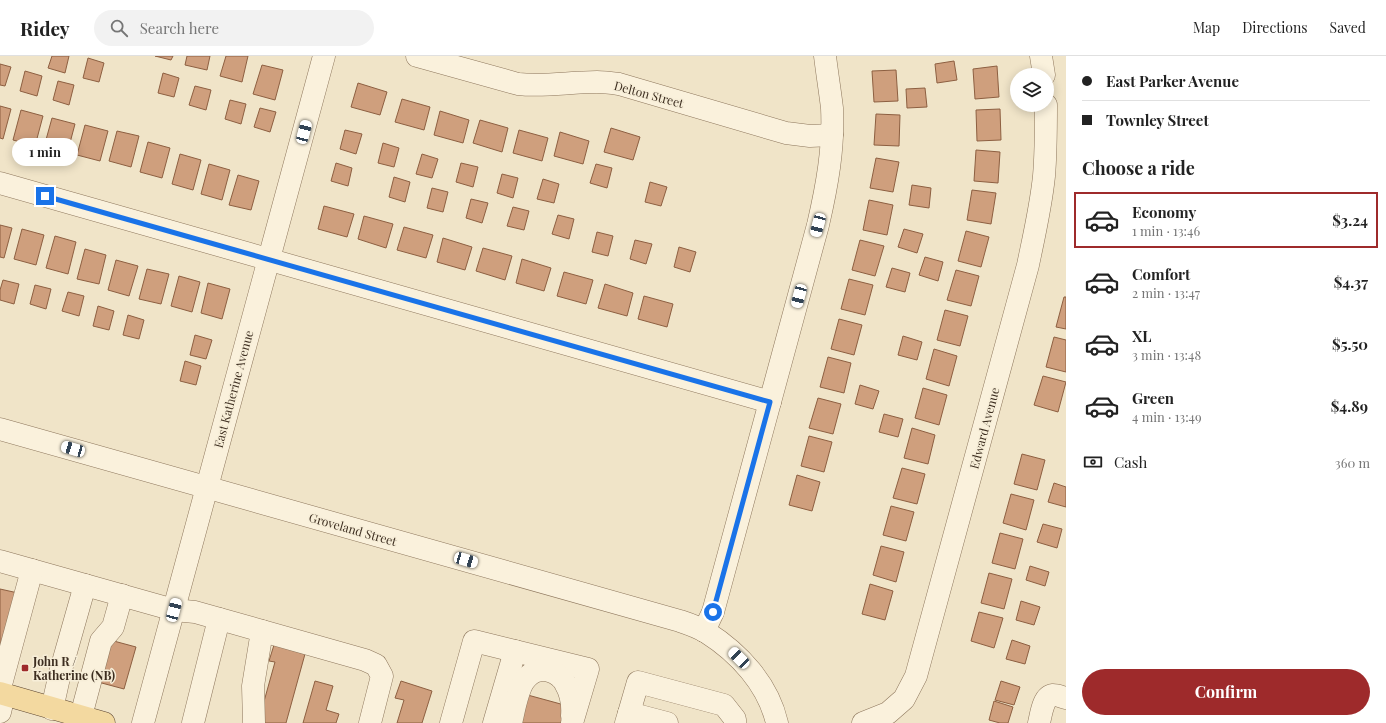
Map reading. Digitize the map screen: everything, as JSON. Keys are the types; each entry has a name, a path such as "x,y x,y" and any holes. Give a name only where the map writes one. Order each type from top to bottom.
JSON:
{"main road":[{"path":"1,697 104,723"}],"street":[{"name":"East Katherine Avenue","path":"143,723 324,56"},
{"name":"Delton Street","path":"417,56 530,86 598,82 619,84 786,133 810,136 832,135"},
{"path":"704,631 713,612 818,225 830,168 832,108 825,56"},
{"path":"1042,56 1043,68"},
{"name":"Edward Avenue","path":"864,723 888,713 904,699 916,676 1028,265 1044,177 1046,112"},
{"path":"0,183 770,402"},
{"name":"Groveland Street","path":"0,429 680,621 704,631 730,650 748,667 763,688 774,712 777,723"},
{"path":"0,561 174,610 195,612 365,660 376,665 382,676 370,723"},
{"path":"1,697 32,570"},
{"path":"52,709 60,673 86,584"},
{"path":"81,716 102,641 113,627 122,595"},
{"path":"193,723 219,619"},
{"path":"254,723 253,686 262,631"},
{"path":"451,723 474,641 588,670 572,723"},
{"path":"494,723 515,651"},
{"path":"511,723 523,682 532,673 542,670 552,672 564,681 570,694 572,723"},
{"path":"666,723 628,718 638,682 724,705 735,719 735,723"},
{"path":"1038,723 1044,703 1049,697 1054,695 1066,698"}],"building":[{"path":"52,56 69,56 65,73 48,68"},
{"path":"155,56 173,56 171,60"},
{"path":"187,56 210,56 207,70 185,65"},
{"path":"226,56 248,56 242,82 220,76"},
{"path":"88,58 104,63 99,82 83,78"},
{"path":"954,61 957,80 937,83 935,64"},
{"path":"0,64 11,67 5,86 0,85"},
{"path":"262,65 283,70 275,100 253,94"},
{"path":"997,66 999,97 975,99 973,69"},
{"path":"896,70 898,101 874,102 872,71"},
{"path":"25,71 42,76 37,96 20,91"},
{"path":"163,73 179,78 174,97 158,93"},
{"path":"58,81 74,85 69,105 53,100"},
{"path":"358,83 387,92 380,115 351,107"},
{"path":"195,86 211,90 206,110 189,105"},
{"path":"925,88 927,107 907,108 906,89"},
{"path":"402,99 430,107 424,130 395,122"},
{"path":"230,100 246,104 241,124 225,119"},
{"path":"0,106 11,109 3,139 0,138"},
{"path":"260,108 276,112 270,132 254,127"},
{"path":"1000,109 1001,140 977,141 976,110"},
{"path":"21,110 43,116 35,146 13,140"},
{"path":"440,111 469,120 463,143 434,135"},
{"path":"876,114 900,115 899,146 874,145"},
{"path":"52,118 75,124 67,154 44,147"},
{"path":"480,120 508,128 502,152 473,143"},
{"path":"85,125 108,131 100,161 77,155"},
{"path":"611,128 640,137 633,160 604,152"},
{"path":"345,130 362,134 356,154 340,149"},
{"path":"519,130 548,138 542,161 513,153"},
{"path":"117,131 139,136 131,167 109,161"},
{"path":"560,132 589,141 583,164 554,156"},
{"path":"148,142 170,148 162,178 140,172"},
{"path":"383,143 399,148 394,167 378,163"},
{"path":"976,150 1000,152 998,183 974,181"},
{"path":"180,154 201,160 193,190 172,184"},
{"path":"422,154 438,159 432,178 416,174"},
{"path":"876,158 899,162 893,192 870,188"},
{"path":"336,163 352,168 348,186 331,181"},
{"path":"461,163 478,167 473,187 456,182"},
{"path":"209,164 230,170 222,200 201,194"},
{"path":"596,164 612,168 607,188 590,183"},
{"path":"502,174 518,178 513,198 497,193"},
{"path":"238,175 259,181 251,210 229,205"},
{"path":"394,177 410,182 405,202 389,197"},
{"path":"543,179 559,184 554,203 537,199"},
{"path":"650,182 667,187 661,206 645,202"},
{"path":"912,185 931,188 929,208 909,205"},
{"path":"432,188 448,192 443,212 427,208"},
{"path":"972,190 996,193 991,224 967,220"},
{"path":"471,199 488,203 482,223 466,218"},
{"path":"869,200 893,205 887,235 863,230"},
{"path":"324,206 354,214 347,237 318,229"},
{"path":"513,207 529,211 524,230 507,226"},
{"path":"558,215 574,219 569,239 552,234"},
{"path":"364,216 393,224 386,248 358,239"},
{"path":"0,225 12,228 4,258 0,257"},
{"path":"404,227 433,235 426,258 397,250"},
{"path":"22,229 44,235 36,265 14,259"},
{"path":"904,229 923,234 917,253 898,247"},
{"path":"966,231 989,237 981,267 958,261"},
{"path":"597,232 613,236 608,256 592,252"},
{"path":"55,236 76,242 68,274 46,268"},
{"path":"443,238 472,247 465,270 437,262"},
{"path":"635,240 652,244 646,264 630,259"},
{"path":"860,240 884,246 875,276 852,270"},
{"path":"679,247 696,252 690,272 674,267"},
{"path":"483,248 512,256 505,280 476,271"},
{"path":"85,249 106,255 99,284 77,279"},
{"path":"925,257 943,262 938,281 919,275"},
{"path":"522,259 551,268 544,291 516,283"},
{"path":"116,260 138,266 129,296 108,290"},
{"path":"892,268 910,273 905,292 886,287"},
{"path":"147,269 169,274 161,304 139,299"},
{"path":"956,270 979,276 971,306 947,300"},
{"path":"564,272 593,280 586,304 557,296"},
{"path":"179,276 200,282 192,312 171,306"},
{"path":"849,279 873,285 865,315 841,309"},
{"path":"3,280 19,284 14,304 0,300 0,290"},
{"path":"208,283 230,289 222,319 201,313"},
{"path":"605,284 633,293 627,316 598,308"},
{"path":"35,285 51,289 46,309 30,304"},
{"path":"68,292 84,296 79,316 62,311"},
{"path":"644,296 673,304 667,327 638,319"},
{"path":"1064,297 1066,297 1066,329 1056,327"},
{"path":"98,306 114,311 109,330 93,326"},
{"path":"945,310 968,316 960,346 937,340"},
{"path":"128,315 144,320 139,339 123,335"},
{"path":"839,319 862,325 854,355 831,349"},
{"path":"195,335 212,340 206,359 190,355"},
{"path":"903,336 922,342 917,360 898,355"},
{"path":"1054,337 1066,340 1066,372 1046,367"},
{"path":"934,349 957,356 949,386 926,379"},
{"path":"828,357 851,363 844,393 820,387"},
{"path":"185,361 201,366 196,385 180,381"},
{"path":"1043,376 1066,382 1058,412 1034,405"},
{"path":"860,385 879,391 873,409 855,404"},
{"path":"923,388 947,395 939,425 915,418"},
{"path":"818,398 841,404 833,434 809,428"},
{"path":"884,414 903,419 898,437 879,432"},
{"path":"912,428 935,435 928,464 904,458"},
{"path":"809,436 832,442 824,472 801,466"},
{"path":"1022,454 1045,460 1037,490 1014,484"},
{"path":"902,468 925,474 917,504 893,498"},
{"path":"797,475 820,482 812,511 789,505"},
{"path":"1054,483 1066,487 1066,507 1048,502"},
{"path":"1011,494 1034,500 1026,530 1003,523"},
{"path":"891,506 914,512 906,541 883,535"},
{"path":"1043,524 1062,529 1057,548 1037,542"},
{"path":"1000,533 1023,539 1015,569 992,563"},
{"path":"881,546 904,552 896,582 873,575"},
{"path":"1030,566 1049,572 1045,586 1026,580"},
{"path":"989,573 1012,579 1004,609 981,603"},
{"path":"870,584 893,591 885,620 862,614"},
{"path":"0,589 18,593 0,648"},
{"path":"1021,601 1040,607 1034,625 1016,620"},
{"path":"979,612 1003,618 994,648 971,641"},
{"path":"110,640 136,647 124,689 98,682"},
{"path":"1012,640 1030,646 1025,664 1006,659"},
{"path":"274,645 305,654 286,723 258,723 275,662 269,661"},
{"path":"315,681 333,686 326,710 339,714 336,723 303,723"},
{"path":"401,681 432,691 422,723 397,723 404,700 395,698"},
{"path":"1001,681 1020,687 1014,705 995,700"},
{"path":"524,694 568,706 564,723 516,723"},
{"path":"994,701 1013,707 1008,723 1000,723 989,720"}],"place":[{"name":"John R / Katherine (NB)","path":"25,668"}],"route":[{"path":"45,196 770,402 713,612"}]}
